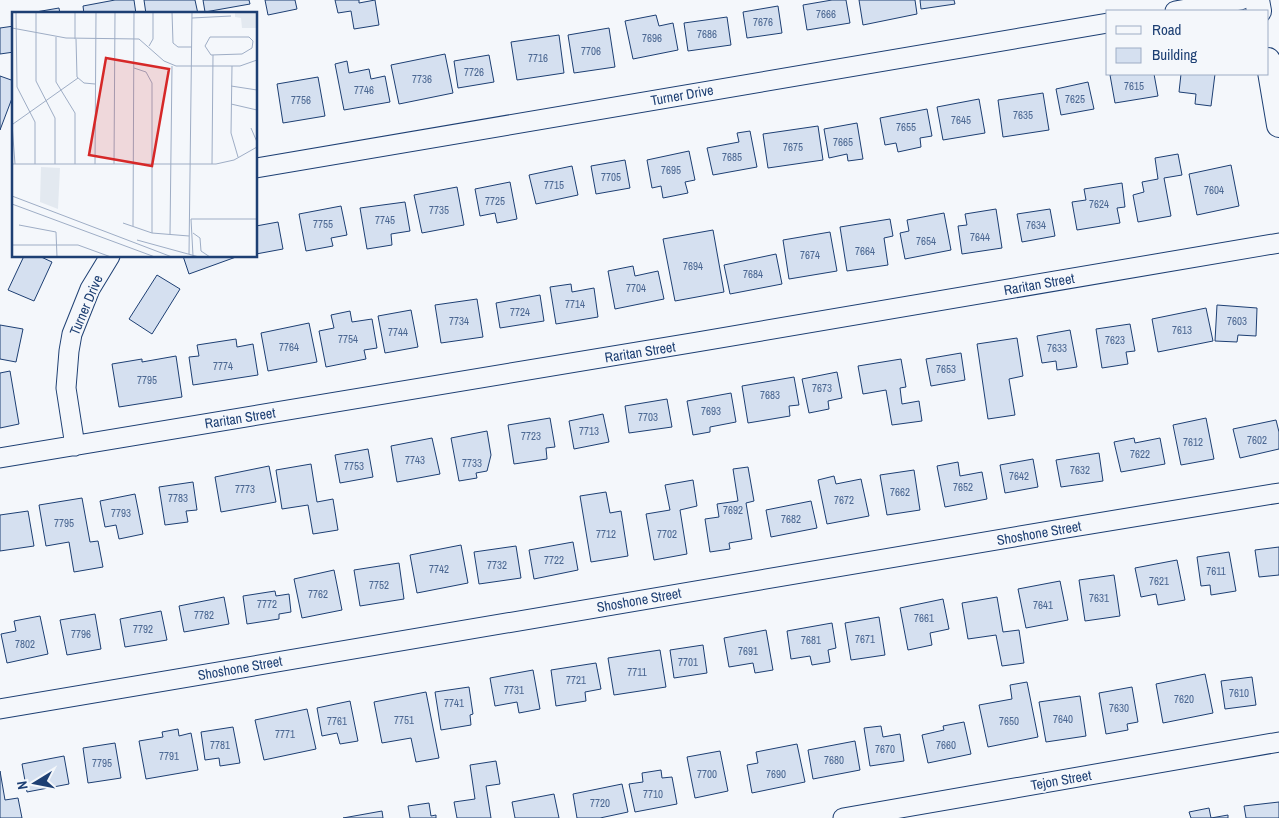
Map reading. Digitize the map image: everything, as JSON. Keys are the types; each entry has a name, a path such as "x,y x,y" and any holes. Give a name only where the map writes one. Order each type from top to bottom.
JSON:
{"street":[{"path":"1181,10 1241,0"},
{"name":"Turner Drive","path":"258,168 1106,23"},
{"path":"1269,66 1279,125"},
{"name":"Raritan Street","path":"0,458 716,339 1279,242"},
{"name":"Turner Drive","path":"75,446 66,388 72,334 90,288 109,258"},
{"name":"Shoshone Street","path":"0,709 1279,493"},
{"name":"Tejon Street","path":"843,818 1279,742"}],"building":[{"path":"115,0 134,0 136,12 84,12 83,6"},
{"path":"144,0 195,0 198,12 146,12"},
{"path":"203,0 249,0 250,4 205,12"},
{"path":"265,0 295,0 297,9 268,15"},
{"path":"335,0 359,0 359,3 375,0 379,25 354,29 351,11 338,13"},
{"path":"832,0 846,0 850,23 807,30 803,5"},
{"path":"859,0 915,0 917,14 863,25"},
{"path":"920,0 954,0 955,4 921,9"},
{"path":"778,6 782,33 747,38 743,12"},
{"path":"59,8 60,12 36,12"},
{"path":"656,15 659,26 673,23 678,50 633,59 625,21"},
{"path":"727,17 731,45 688,51 684,23"},
{"path":"12,26 12,52 0,54 0,28"},
{"path":"609,28 615,67 574,73 568,35"},
{"path":"559,35 564,73 517,80 511,42"},
{"path":"445,54 453,93 399,104 391,65"},
{"path":"489,55 494,82 458,88 454,61"},
{"path":"347,61 349,73 369,69 371,79 385,76 390,102 344,110 335,64"},
{"path":"1110,75 1154,75 1158,96 1115,103"},
{"path":"1181,75 1215,75 1211,106 1195,104 1196,94 1179,92"},
{"path":"0,76 12,80 12,98 0,130"},
{"path":"318,77 325,116 283,123 277,84"},
{"path":"1088,82 1094,109 1061,115 1056,89"},
{"path":"1043,93 1049,130 1003,137 998,100"},
{"path":"979,99 985,133 943,140 937,107"},
{"path":"927,109 932,136 920,138 921,147 898,152 896,143 885,145 880,118"},
{"path":"857,123 863,159 848,161 847,154 829,158 824,129"},
{"path":"818,126 823,160 768,168 763,134"},
{"path":"750,131 757,167 713,175 707,148 739,142 737,133"},
{"path":"689,151 695,180 685,182 688,193 663,198 661,186 652,188 647,160"},
{"path":"1178,154 1182,175 1164,178 1171,216 1138,222 1133,195 1144,192 1142,182 1158,179 1155,158"},
{"path":"625,160 630,188 596,194 591,166"},
{"path":"1231,165 1239,206 1197,215 1189,174"},
{"path":"572,166 578,195 536,204 529,175"},
{"path":"510,182 517,219 497,223 495,213 480,216 475,189"},
{"path":"1122,183 1125,207 1117,208 1120,223 1077,230 1072,202 1086,200 1084,189"},
{"path":"457,187 464,225 422,233 414,195"},
{"path":"405,202 410,231 391,234 392,245 367,249 360,208"},
{"path":"341,206 347,235 331,238 333,246 306,251 299,214"},
{"path":"996,209 1002,248 962,254 958,226 967,225 965,214"},
{"path":"1050,209 1055,236 1022,242 1017,214"},
{"path":"944,213 951,250 905,259 900,233 909,231 907,220"},
{"path":"890,219 893,236 884,238 888,265 847,271 840,227"},
{"path":"278,222 283,249 258,254 258,226"},
{"path":"713,230 724,292 675,301 663,239"},
{"path":"830,232 837,271 789,279 783,240"},
{"path":"776,254 782,284 730,294 724,265"},
{"path":"23,258 43,258 52,262 34,301 8,290"},
{"path":"184,258 233,258 189,274"},
{"path":"633,266 635,276 658,271 664,299 615,309 608,271"},
{"path":"157,275 180,289 152,334 129,319"},
{"path":"571,284 572,292 594,288 598,317 556,324 550,287"},
{"path":"540,295 544,321 500,328 496,303"},
{"path":"477,299 483,337 441,343 435,305"},
{"path":"1217,305 1257,308 1256,336 1238,335 1237,342 1215,341"},
{"path":"1206,308 1213,341 1158,352 1152,319"},
{"path":"411,310 418,347 385,353 378,316"},
{"path":"350,311 352,322 372,319 377,348 364,350 366,359 326,367 319,331 334,328 331,315"},
{"path":"309,323 317,362 268,371 261,333"},
{"path":"1130,324 1135,351 1126,352 1128,364 1102,368 1096,329"},
{"path":"0,325 23,329 16,362 0,359"},
{"path":"1070,330 1077,367 1057,370 1056,361 1042,363 1037,336"},
{"path":"1017,338 1023,376 1009,379 1015,415 988,419 977,344"},
{"path":"236,339 237,347 253,344 258,375 193,385 189,357 199,356 197,345"},
{"path":"961,353 965,380 931,386 926,359"},
{"path":"176,356 182,397 119,407 112,364 142,359 142,362"},
{"path":"901,359 906,387 900,388 902,404 919,401 922,421 892,425 886,390 863,394 858,366"},
{"path":"10,371 19,424 0,428 0,373"},
{"path":"837,372 842,398 828,401 829,409 809,413 802,379"},
{"path":"794,377 799,405 789,406 790,416 748,423 742,386"},
{"path":"731,393 736,422 710,427 710,432 693,435 687,401"},
{"path":"667,399 672,427 629,433 625,406"},
{"path":"603,414 609,442 574,449 569,421"},
{"path":"550,418 555,447 546,448 547,459 514,464 508,425"},
{"path":"1206,418 1214,459 1181,465 1173,425"},
{"path":"1276,420 1279,432 1279,449 1240,458 1233,429"},
{"path":"487,431 491,455 487,471 476,473 477,478 459,481 451,438"},
{"path":"432,438 440,474 397,482 391,446"},
{"path":"1134,438 1135,443 1160,438 1165,464 1121,472 1114,442"},
{"path":"368,449 373,477 340,483 335,455"},
{"path":"1099,453 1103,481 1061,487 1056,460"},
{"path":"1033,459 1038,487 1005,493 1000,465"},
{"path":"958,462 960,476 982,472 987,499 945,507 937,466"},
{"path":"311,464 317,502 333,499 338,530 313,534 308,505 282,509 276,470"},
{"path":"269,466 276,502 221,512 215,477"},
{"path":"748,467 754,501 746,503 752,539 729,543 730,549 710,552 705,519 719,517 717,504 738,501 733,469"},
{"path":"914,470 920,510 887,515 880,475"},
{"path":"834,476 836,484 861,479 869,516 827,524 818,480"},
{"path":"693,480 697,506 680,510 687,554 654,560 646,514 670,510 665,485"},
{"path":"193,482 197,510 186,511 188,522 165,525 159,487"},
{"path":"606,492 610,513 621,511 628,556 591,562 580,496"},
{"path":"135,494 143,534 119,539 116,525 105,527 100,501"},
{"path":"82,498 90,542 98,541 103,567 74,572 69,542 46,546 39,505"},
{"path":"811,501 817,528 771,537 766,510"},
{"path":"28,511 34,546 0,551 0,515"},
{"path":"573,542 578,570 534,579 529,550"},
{"path":"461,545 468,583 417,593 410,555"},
{"path":"516,546 521,578 479,584 474,552"},
{"path":"1279,547 1279,575 1259,577 1255,550"},
{"path":"1229,552 1236,591 1211,595 1210,585 1201,586 1197,557"},
{"path":"1177,560 1185,600 1158,605 1156,594 1141,597 1135,568"},
{"path":"399,563 404,599 360,606 354,570"},
{"path":"334,570 342,610 302,618 294,579"},
{"path":"1114,575 1120,616 1085,621 1079,580"},
{"path":"1060,581 1068,620 1026,628 1018,589"},
{"path":"275,591 276,596 289,594 291,612 279,614 279,619 247,624 243,596"},
{"path":"224,597 229,624 184,632 179,606"},
{"path":"997,597 1003,632 1019,630 1024,663 1002,666 996,635 968,639 962,603"},
{"path":"943,599 949,629 930,633 932,645 908,650 900,608"},
{"path":"161,611 167,640 125,647 120,619"},
{"path":"95,614 101,649 67,655 60,620"},
{"path":"40,616 48,654 7,663 1,634 16,631 14,621"},
{"path":"879,617 885,655 851,660 845,623"},
{"path":"832,623 836,648 828,650 830,662 812,665 810,656 791,659 787,631"},
{"path":"766,630 773,670 755,673 753,663 729,667 724,638"},
{"path":"703,645 707,673 674,678 670,650"},
{"path":"660,650 666,687 614,695 608,658"},
{"path":"596,663 601,689 585,692 586,701 556,706 551,670"},
{"path":"533,670 540,709 519,713 517,702 495,706 490,678"},
{"path":"1205,674 1213,713 1163,723 1156,684"},
{"path":"1252,677 1256,705 1225,709 1221,681"},
{"path":"1027,682 1038,737 988,747 979,705 1012,699 1010,685"},
{"path":"469,687 473,714 470,715 471,725 441,730 435,692"},
{"path":"1132,687 1138,722 1127,724 1128,730 1106,734 1099,693"},
{"path":"426,692 439,758 416,762 411,738 382,743 374,702"},
{"path":"1080,696 1086,736 1046,742 1039,702"},
{"path":"350,701 358,741 340,744 337,733 322,736 317,708"},
{"path":"307,709 316,749 264,760 255,720"},
{"path":"964,722 971,754 928,763 922,735 944,730 943,726"},
{"path":"881,726 883,737 900,734 904,761 870,766 864,728"},
{"path":"233,727 240,763 220,766 219,758 205,760 201,732"},
{"path":"178,729 179,736 191,733 198,770 146,779 139,741 163,737 162,732"},
{"path":"855,741 860,770 813,779 808,750"},
{"path":"115,743 121,778 88,783 83,748"},
{"path":"797,744 805,782 752,793 747,765 758,763 756,752"},
{"path":"720,751 728,791 695,798 687,757"},
{"path":"64,756 69,784 27,792 22,764"},
{"path":"496,761 500,784 486,786 491,818 457,818 454,802 475,799 470,765"},
{"path":"661,770 662,778 672,777 677,804 635,812 629,784 643,782 642,773"},
{"path":"0,771 5,800 18,798 22,818 0,818"},
{"path":"622,784 628,812 600,818 577,818 573,794"},
{"path":"554,794 559,818 515,818 512,802"},
{"path":"1279,802 1279,818 1246,818 1244,806"},
{"path":"429,803 431,816 436,815 436,818 410,818 408,806"},
{"path":"1209,808 1211,818 1191,818 1189,812"},
{"path":"382,811 383,818 343,818"},
{"path":"1228,815 1228,818 1211,818"}]}
